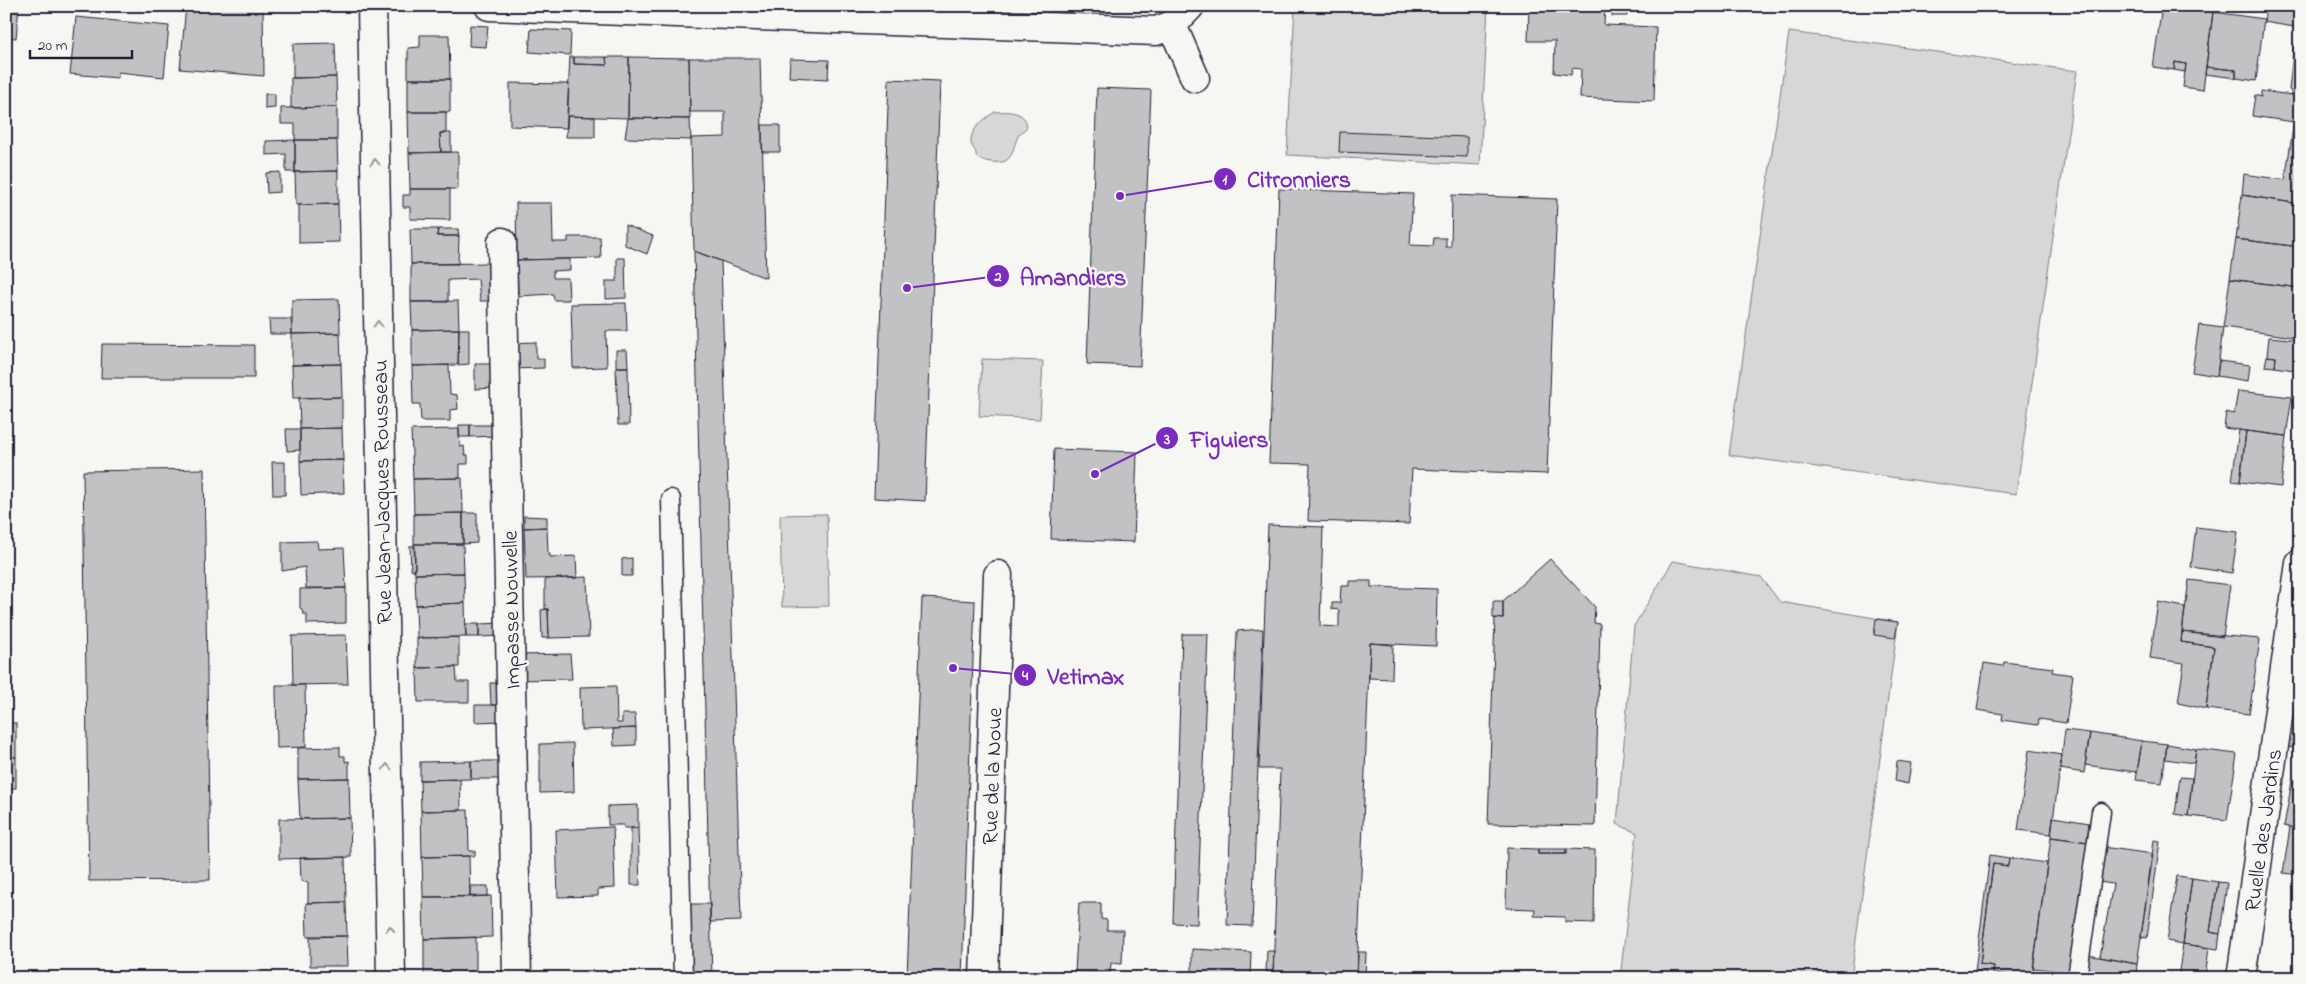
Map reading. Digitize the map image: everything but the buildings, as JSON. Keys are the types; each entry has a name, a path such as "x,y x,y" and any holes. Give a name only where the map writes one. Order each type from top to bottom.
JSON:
{"street":[{"name":"Rue Jean-Jacques Rousseau","path":"372,6 391,978"},
{"path":"489,6 1156,31 1181,16 1195,78"},
{"name":"Impasse Nouvelle","path":"502,242 517,978"},
{"name":"Ruelle des Jardins","path":"2241,978 2300,563"},
{"name":"Rue de la Noue","path":"984,978 998,575"}],"lane":[{"path":"671,500 684,978"},
{"path":"2077,978 2101,812"}],"shaded area":[{"path":"1295,6 1488,6 1480,165 1287,155"},
{"path":"1789,32 2077,71 2016,494 1729,455"},
{"path":"995,112 1016,113 1024,118 1027,127 1018,136 1008,159 998,162 985,161 976,157 976,152 971,143 972,134 975,129 982,121"},
{"path":"982,359 1043,361 1040,419 979,416"},
{"path":"827,514 829,606 782,607 780,515"},
{"path":"1673,561 1761,577 1780,602 1898,622 1851,978 1620,978 1637,833 1617,824 1634,626"}],"place":[{"name":"Citronniers","path":"1120,196"},
{"name":"Amandiers","path":"907,288"},
{"name":"Figuiers","path":"1095,474"},
{"name":"Vetimax","path":"953,668"}]}
